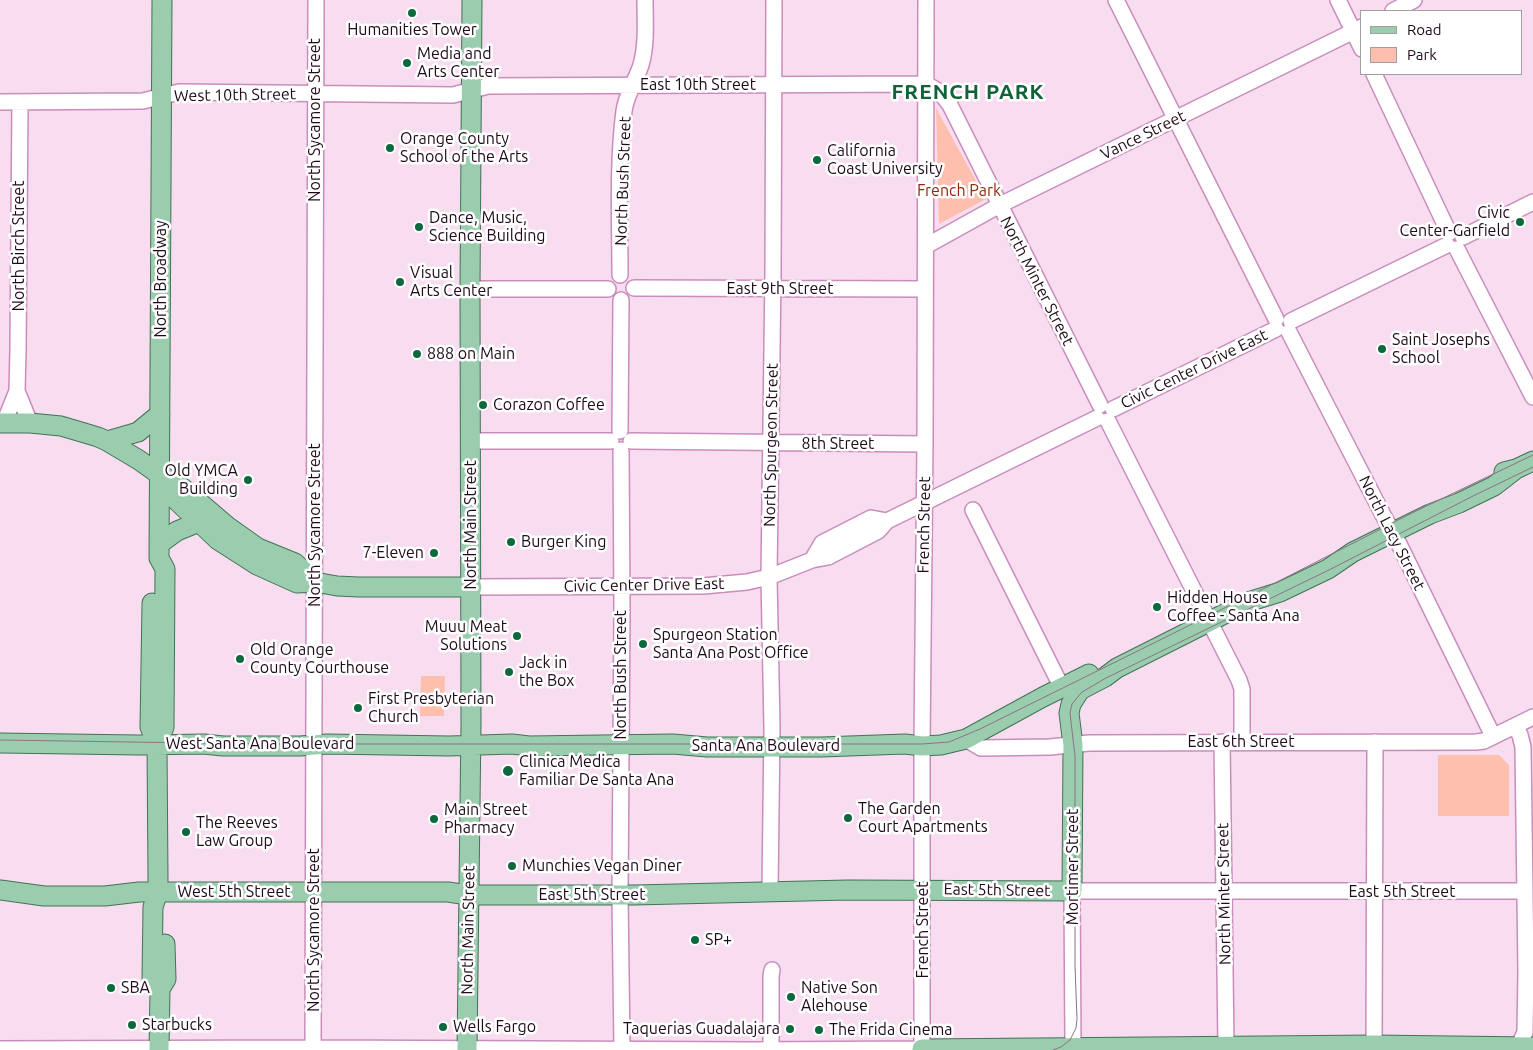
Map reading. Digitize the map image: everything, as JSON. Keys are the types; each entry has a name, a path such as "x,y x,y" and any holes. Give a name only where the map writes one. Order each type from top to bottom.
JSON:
{"main road":[{"name":"North Broadway","path":"159,1049 160,989 166,979 165,935 164,907 158,892 157,745 150,727 152,575 153,566 159,551 162,0"},
{"name":"North Main Street","path":"467,1049 472,587 470,289 472,0"},
{"path":"107,441 138,432 160,414"},
{"path":"2,423 30,423 67,428 107,441 179,485 227,526 258,548 295,563 315,582"},
{"name":"Santa Ana Boulevard","path":"520,745 621,746 673,744 707,747 821,747 905,744 922,746 941,745 966,739 1071,689 1100,669 1117,668 1209,622 1248,602 1269,586 1321,560 1353,552 1430,514 1459,503 1494,486 1516,469 1533,461"},
{"path":"160,475 175,499 218,540 257,565 297,583 315,582 359,587 472,587"},
{"path":"159,551 177,530 198,522"},
{"name":"Mortimer Street","path":"1071,689 1069,713 1072,745 1072,891"},
{"name":"West Santa Ana Boulevard","path":"0,743 520,745"},
{"name":"East 5th Street","path":"468,895 620,895 922,889 1072,891"},
{"name":"West 5th Street","path":"0,890 44,896 105,896 139,892 448,892 468,895"},
{"path":"922,1049 1374,1045 1522,1048"}],"street":[{"name":"North Sycamore Street","path":"313,1049 316,0"},
{"name":"North Bush Street","path":"620,275 622,135 626,101 642,63 645,0"},
{"name":"North Spurgeon Street","path":"770,891 769,577 775,84 774,0"},
{"name":"French Street","path":"922,1049 926,0"},
{"name":"North Lacy Street","path":"1116,0 1176,119 1392,532 1493,736"},
{"path":"1338,0 1358,30"},
{"path":"1394,10 1414,0"},
{"name":"Vance Street","path":"926,246 1000,205 1358,30"},
{"path":"1374,75 1454,241 1533,397"},
{"name":"East 10th Street","path":"471,91 488,86 926,84"},
{"name":"North Minter Street","path":"926,84 940,92 950,105 1209,622 1240,680 1242,689 1242,742"},
{"name":"West 10th Street","path":"0,102 142,101 179,92 452,95 471,91"},
{"name":"North Birch Street","path":"20,102 17,391 30,423"},
{"name":"Civic Center Drive East","path":"472,587 703,586 747,582 769,577 812,560 828,556 878,531 887,521 924,502 1533,202"},
{"path":"620,275 628,277 634,288 631,296 625,300 617,300 611,296 608,289 610,281 620,275"},
{"name":"East 9th Street","path":"634,288 926,289"},
{"path":"470,289 608,289"},
{"name":"North Bush Street","path":"621,300 620,895 622,1050"},
{"name":"North Birch Street","path":"2,423 17,391"},
{"name":"8th Street","path":"471,441 925,444"},
{"path":"973,510 1071,689"},
{"name":"East 6th Street","path":"966,739 981,748 1050,747 1089,743 1476,742 1533,717"},
{"path":"1514,726 1520,735 1523,747 1526,971 1525,1032 1522,1048"},
{"name":"North Minter Street","path":"1222,742 1226,1046"},
{"path":"1374,742 1374,1045"},
{"name":"East 5th Street","path":"1072,891 1525,891"},
{"name":"Mortimer Street","path":"1072,891 1073,1047"},
{"path":"771,1049 772,970"},
{"path":"0,1049 922,1049"}],"green space":[{"name":"French Park","path":"936,108 986,199 939,224"},
{"path":"421,676 445,676 444,716 420,716"},
{"path":"1438,755 1499,755 1509,765 1509,816 1438,816"}],"tram line":[{"path":"0,740 261,744 922,744 949,742 980,729 1412,513 1533,455"},
{"path":"1053,1050 1070,1040 1076,1028 1077,1019 1075,966 1075,756 1070,713 1072,704 1082,692 1106,678 1329,570 1533,467"}],"place":[{"name":"Humanities Tower","path":"412,13"},
{"name":"Media and Arts Center","path":"407,63"},
{"name":"Orange County School of the Arts","path":"390,148"},
{"name":"California Coast University","path":"817,160"},
{"name":"Civic Center-Garfield","path":"1520,222"},
{"name":"Dance, Music, Science Building","path":"419,227"},
{"name":"Visual Arts Center","path":"400,282"},
{"name":"Saint Josephs School","path":"1382,349"},
{"name":"888 on Main","path":"417,354"},
{"name":"Corazon Coffee","path":"483,405"},
{"name":"Old YMCA Building","path":"248,480"},
{"name":"Burger King","path":"511,542"},
{"name":"7-Eleven","path":"434,553"},
{"name":"Hidden House Coffee - Santa Ana","path":"1157,607"},
{"name":"Muuu Meat Solutions","path":"517,636"},
{"name":"Spurgeon Station Santa Ana Post Office","path":"643,644"},
{"name":"Old Orange County Courthouse","path":"240,659"},
{"name":"Jack in the Box","path":"509,672"},
{"name":"First Presbyterian Church","path":"358,708"},
{"name":"Clinica Medica Familiar De Santa Ana","path":"508,771"},
{"name":"The Garden Court Apartments","path":"848,818"},
{"name":"Main Street Pharmacy","path":"434,819"},
{"name":"The Reeves Law Group","path":"186,832"},
{"name":"Munchies Vegan Diner","path":"512,866"},
{"name":"SP+","path":"695,940"},
{"name":"SBA","path":"111,988"},
{"name":"Native Son Alehouse","path":"791,997"},
{"name":"Starbucks","path":"132,1025"},
{"name":"Wells Fargo","path":"443,1027"},
{"name":"Taquerias Guadalajara","path":"790,1029"},
{"name":"The Frida Cinema","path":"819,1030"}],"district":[{"name":"FRENCH PARK","path":"968,92"}]}
